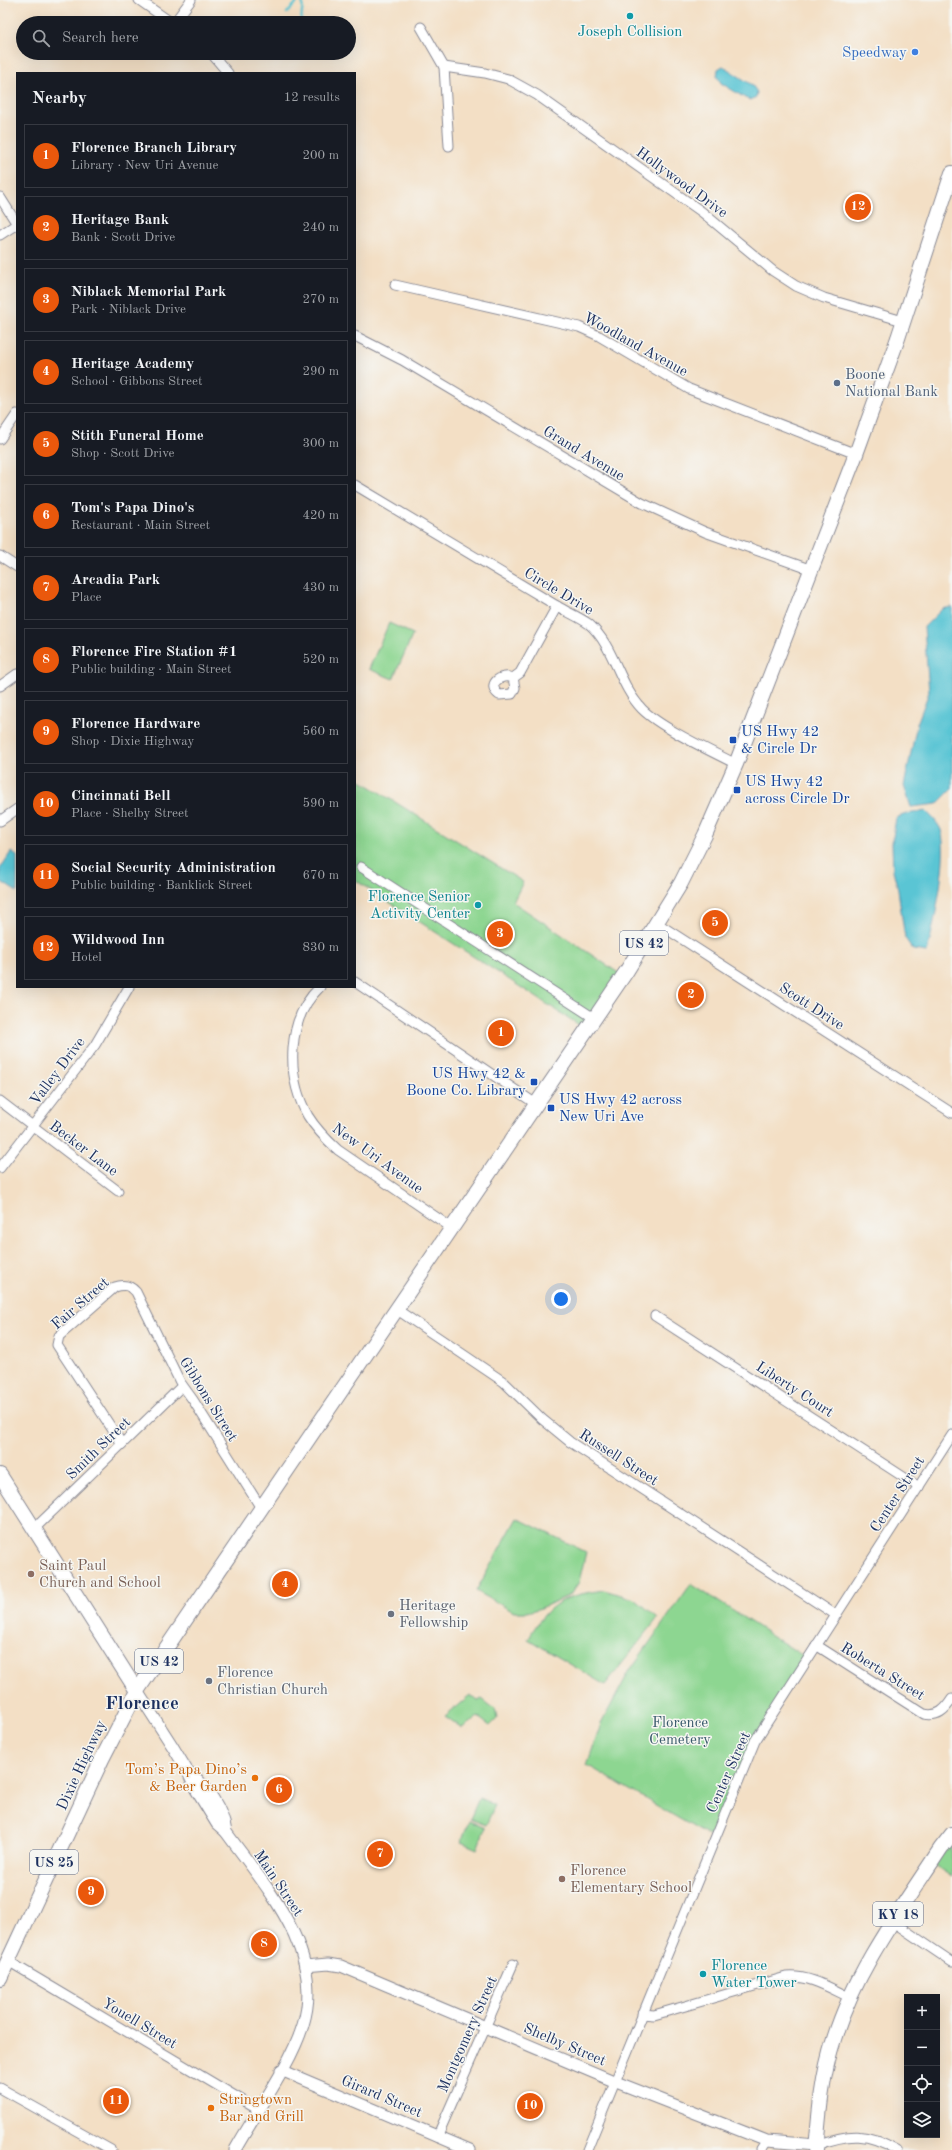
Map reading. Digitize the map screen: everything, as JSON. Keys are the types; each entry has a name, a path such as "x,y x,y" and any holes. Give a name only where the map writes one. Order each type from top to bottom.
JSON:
{"main road":[{"name":"US 42","path":"137,1691 594,1018 657,923 705,835 736,764 856,454 903,321 952,173"},
{"path":"0,1475 137,1691"},
{"name":"Dixie Highway","path":"0,1978 102,1759 137,1691"},
{"name":"KY 18","path":"816,2147 821,2099 828,2058 849,1997 865,1966 941,1848 952,1834"}],"street":[{"path":"139,0 163,16"},
{"path":"178,16 191,0"},
{"path":"421,27 444,67 449,146"},
{"path":"217,60 227,72"},
{"name":"Hollywood Drive","path":"444,67 485,73 508,79 537,95 702,212 773,271 796,286 824,298 903,321"},
{"path":"0,197 16,222"},
{"path":"0,235 16,225"},
{"name":"Woodland Avenue","path":"395,285 579,327 599,336 689,389 856,454"},
{"name":"Grand Avenue","path":"356,337 402,360 642,503 706,532 812,570"},
{"path":"0,438 16,415"},
{"name":"Circle Drive","path":"356,486 583,620 597,633 610,652 625,685 642,709 656,721 736,764"},
{"path":"0,556 16,566"},
{"path":"513,678 520,673 557,606"},
{"path":"0,686 16,675"},
{"path":"0,821 16,810"},
{"path":"361,867 594,1018"},
{"name":"Scott Drive","path":"657,923 952,1113"},
{"path":"356,983 536,1104"},
{"name":"Valley Drive","path":"0,1168 95,1045 128,988"},
{"name":"New Uri Avenue","path":"319,988 309,999 301,1013 294,1040 293,1068 296,1086 308,1116 322,1135 338,1150 452,1228"},
{"name":"Becker Lane","path":"0,1101 118,1191"},
{"name":"Fair Street","path":"122,1444 57,1345 59,1336 115,1287 124,1285"},
{"name":"Gibbons Street","path":"124,1285 130,1287 136,1292 182,1386 261,1508"},
{"name":"Russell Street","path":"396,1309 504,1382 542,1419 570,1442 836,1614"},
{"name":"Liberty Court","path":"656,1316 919,1486"},
{"name":"Smith Street","path":"34,1529 182,1386"},
{"name":"Center Street","path":"587,2150 755,1741 952,1435"},
{"name":"Roberta Street","path":"816,1645 924,1714 935,1715 945,1710 952,1699"},
{"name":"Main Street","path":"137,1691 188,1772 202,1782 224,1819 226,1832 282,1910 298,1945 305,1966 307,1996 303,2025 282,2070 235,2150"},
{"path":"893,1922 952,1962"},
{"name":"Youell Street","path":"8,1961 258,2110"},
{"name":"Shelby Street","path":"305,1966 328,1964 341,1966 764,2146 816,2147"},
{"name":"Montgomery Street","path":"437,2137 487,2027 513,1964"},
{"path":"642,2014 654,2015 779,1978 797,1976 807,1978 849,1997"},
{"name":"Girard Street","path":"282,2070 470,2150"},
{"path":"0,2088 111,2150"},
{"path":"816,2147 838,2137 857,2136 880,2140 897,2150"}],"green space":[{"path":"389,623 413,634 393,679 369,669"},
{"path":"356,778 523,882 513,902 623,976 587,1030 356,881"},
{"path":"517,1518 586,1552 579,1582 570,1595 541,1608 527,1612 514,1612 476,1591"},
{"name":"Florence Cemetery","path":"691,1584 808,1659 755,1741 714,1839 587,1765 601,1724 630,1670"},
{"path":"604,1590 635,1599 658,1618 605,1685 528,1639 543,1617 558,1603 567,1598"},
{"path":"470,1695 478,1701 482,1699 495,1709 497,1719 490,1726 478,1717 462,1728 445,1716"},
{"path":"479,1798 495,1805 486,1825 470,1819"},
{"path":"469,1821 485,1828 477,1849 461,1842"},
{"path":"952,1834 952,1877 931,1863"}],"water":[{"path":"723,66 752,85 757,92 756,97 750,100 745,98 721,83 717,76 718,69"},
{"path":"952,607 952,789 937,804 911,807 904,786 917,724 929,692 924,627 942,609"},
{"path":"926,811 937,822 941,830 943,841 940,890 927,952 913,950 905,938 898,890 893,870 892,843 896,818 906,814"},
{"path":"11,852 16,855 16,891 0,881 0,869"}],"waterway":[{"path":"287,13 299,0"},
{"path":"302,16 303,0"}],"place":[{"name":"Joseph Collision","path":"630,16"},
{"name":"Speedway","path":"915,52"},
{"name":"Wildwood Inn","path":"858,207"},
{"name":"Boone National Bank","path":"837,383"},
{"name":"US Hwy 42 & Circle Dr","path":"733,740"},
{"name":"US Hwy 42 across Circle Dr","path":"737,790"},
{"name":"Florence Senior Activity Center","path":"478,905"},
{"name":"Stith Funeral Home","path":"715,923"},
{"name":"Niblack Memorial Park","path":"500,934"},
{"name":"Heritage Bank","path":"691,995"},
{"name":"Florence Branch Library","path":"501,1033"},
{"name":"US Hwy 42 & Boone Co. Library","path":"534,1082"},
{"name":"US Hwy 42 across New Uri Ave","path":"551,1108"},
{"name":"Saint Paul Church and School","path":"31,1574"},
{"name":"Heritage Academy","path":"285,1584"},
{"name":"Heritage Fellowship","path":"391,1614"},
{"name":"Florence Christian Church","path":"209,1681"},
{"name":"Tom’s Papa Dino’s & Beer Garden","path":"255,1778"},
{"name":"Tom's Papa Dino's","path":"279,1790"},
{"name":"Arcadia Park","path":"380,1854"},
{"name":"Florence Elementary School","path":"562,1879"},
{"name":"Florence Hardware","path":"91,1892"},
{"name":"Florence Fire Station #1","path":"264,1944"},
{"name":"Florence Water Tower","path":"703,1974"},
{"name":"Social Security Administration","path":"116,2101"},
{"name":"Cincinnati Bell","path":"530,2106"},
{"name":"Stringtown Bar and Grill","path":"211,2108"}],"district":[{"name":"Florence","path":"142,1702"}]}
